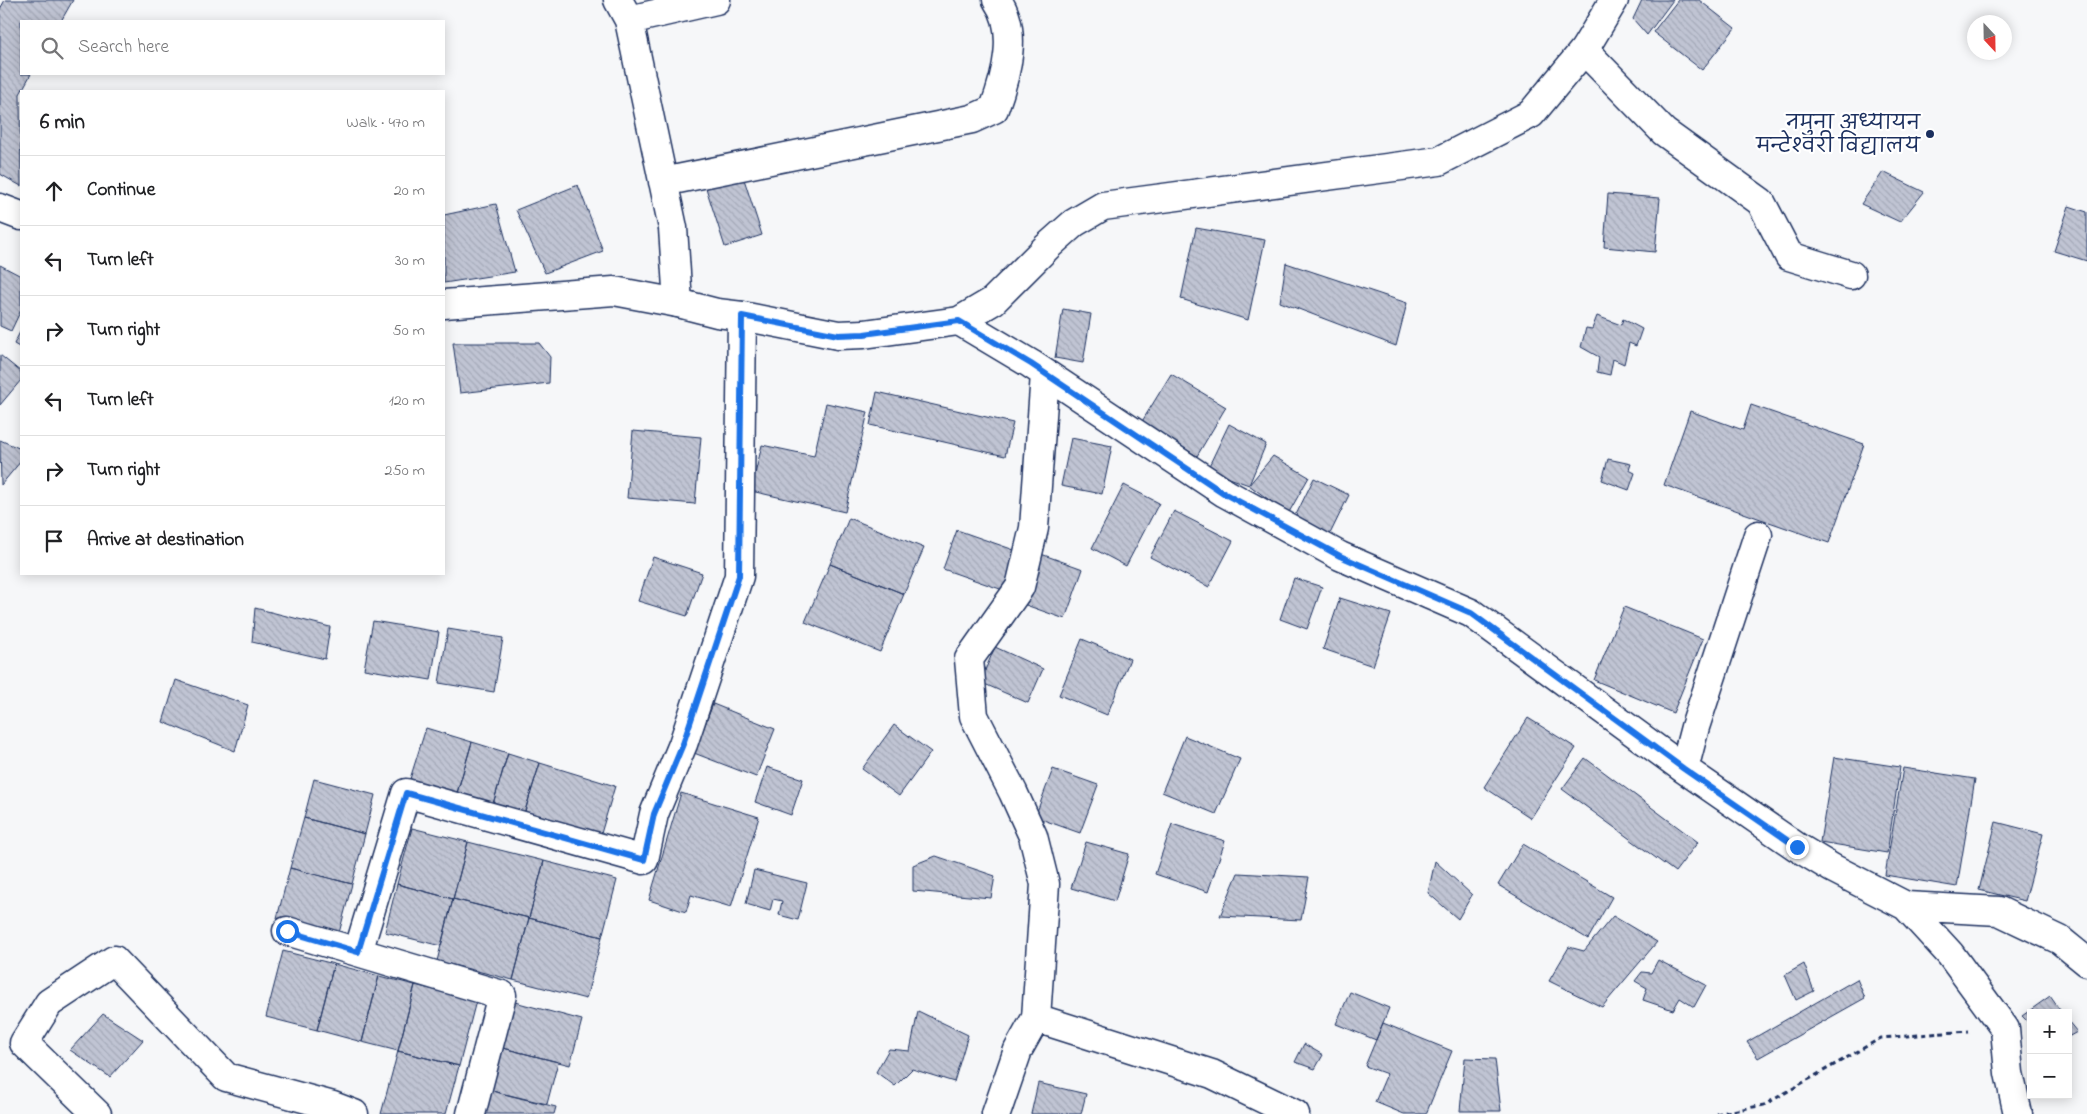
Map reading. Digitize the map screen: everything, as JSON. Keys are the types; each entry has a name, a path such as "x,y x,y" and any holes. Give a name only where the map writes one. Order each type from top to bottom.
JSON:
{"street":[{"path":"678,303 673,228 623,10 716,0"},
{"path":"663,182 972,118 994,109 1002,86 1010,40 1003,9 997,0"},
{"path":"445,304 614,291 678,303 717,313 742,316 838,335 864,334 959,321 993,301 1074,222 1103,206 1439,161 1531,114 1584,50 1614,0"},
{"path":"1584,50 1664,132 1760,202 1789,256 1851,275"},
{"path":"0,208 20,216"},
{"path":"358,952 406,793 644,860 654,814 683,744 739,576 742,316"},
{"path":"959,321 1045,374 1225,494 1340,556 1471,613 1684,769 1797,847 1832,868 1906,906 1950,954 2005,1029 2009,1073 2018,1114"},
{"path":"996,1114 1018,1050 1036,1018 1045,884 1033,836 974,716 969,658 1020,587 1034,528 1045,374"},
{"path":"1684,769 1695,727 1758,535"},
{"path":"1906,906 1999,911 2060,940 2087,962"},
{"path":"287,931 502,996 471,1114"},
{"path":"97,1114 24,1043 49,1003 114,960 226,1077 333,1106 354,1114"},
{"path":"1036,1018 1212,1074 1295,1114"}],"path":[{"path":"1716,1114 1764,1105 1881,1038 2005,1029"}],"building":[{"path":"5,0 73,0 62,20 20,20 20,75 30,75 22,90 20,90 20,185 0,174 0,9"},
{"path":"1642,0 1673,0 1647,35 1633,19"},
{"path":"1678,0 1699,0 1735,28 1702,70 1653,32"},
{"path":"1883,172 1924,192 1900,222 1861,204"},
{"path":"743,176 762,235 725,247 706,188"},
{"path":"578,185 603,251 545,273 516,210"},
{"path":"1608,194 1660,198 1655,252 1604,247"},
{"path":"496,204 515,272 445,283 445,215"},
{"path":"2069,206 2087,212 2087,261 2054,251"},
{"path":"1196,228 1265,240 1248,320 1181,299"},
{"path":"1286,263 1407,303 1396,346 1280,302"},
{"path":"0,265 20,275 20,312 11,331 0,326"},
{"path":"1063,309 1091,314 1083,363 1055,358"},
{"path":"1597,316 1621,325 1623,319 1642,329 1636,346 1629,343 1624,364 1613,359 1610,375 1597,372 1599,357 1581,347 1586,328 1592,329"},
{"path":"20,332 20,347 14,344"},
{"path":"453,343 539,343 550,357 549,383 460,393"},
{"path":"0,355 20,371 20,381 0,405"},
{"path":"1171,374 1226,407 1197,456 1141,423"},
{"path":"877,392 1013,423 1005,456 870,425"},
{"path":"826,403 868,412 845,512 751,491 762,445 814,456"},
{"path":"1751,405 1864,444 1829,543 1664,485 1690,411 1743,430"},
{"path":"1229,424 1266,444 1249,485 1207,470"},
{"path":"633,431 701,437 695,504 627,498"},
{"path":"1071,438 1112,446 1102,494 1061,486"},
{"path":"0,440 20,449 20,462 1,485"},
{"path":"1273,456 1309,477 1288,514 1249,485"},
{"path":"1608,459 1631,464 1629,470 1635,473 1629,490 1602,480"},
{"path":"1314,478 1349,495 1327,540 1292,523"},
{"path":"1124,485 1159,503 1126,566 1092,548"},
{"path":"1174,511 1233,541 1209,587 1150,557"},
{"path":"849,518 924,548 904,594 830,564"},
{"path":"957,530 1017,551 1003,590 943,569"},
{"path":"1041,554 1083,569 1065,619 1023,604"},
{"path":"653,557 702,573 687,616 638,601"},
{"path":"830,564 904,594 880,652 805,622"},
{"path":"1294,578 1322,587 1307,629 1280,619"},
{"path":"1340,598 1391,614 1373,666 1323,649"},
{"path":"1624,607 1703,639 1673,713 1594,680"},
{"path":"255,608 330,627 325,659 252,642"},
{"path":"373,621 439,632 431,680 364,669"},
{"path":"448,629 503,638 494,692 439,683"},
{"path":"1082,639 1130,659 1107,715 1059,695"},
{"path":"995,647 1043,669 1028,703 980,682"},
{"path":"176,680 248,705 235,751 163,722"},
{"path":"713,704 775,729 756,777 694,753"},
{"path":"1528,718 1576,748 1531,818 1484,787"},
{"path":"894,725 931,752 899,796 862,769"},
{"path":"426,728 472,742 457,793 410,779"},
{"path":"1185,736 1240,759 1216,814 1162,792"},
{"path":"472,742 508,753 493,804 457,793"},
{"path":"508,753 540,763 524,814 493,804"},
{"path":"1834,757 1900,767 1887,853 1820,842"},
{"path":"1585,758 1698,842 1675,872 1562,789"},
{"path":"540,763 615,786 600,837 524,814"},
{"path":"767,767 803,779 791,815 755,802"},
{"path":"1903,768 1975,779 1957,887 1885,875"},
{"path":"1053,769 1098,785 1080,833 1035,817"},
{"path":"314,779 375,795 365,834 304,818"},
{"path":"681,793 759,817 731,907 691,895 686,912 649,900"},
{"path":"304,818 365,834 352,884 290,868"},
{"path":"1996,822 2043,834 2025,901 1979,890"},
{"path":"1172,824 1225,841 1208,892 1155,874"},
{"path":"412,828 468,842 453,899 397,884"},
{"path":"468,842 544,861 529,918 453,899"},
{"path":"1086,842 1129,854 1115,901 1071,888"},
{"path":"1523,844 1612,897 1588,939 1498,885"},
{"path":"936,856 995,876 991,898 913,891 913,865"},
{"path":"544,861 617,880 602,937 529,918"},
{"path":"1435,861 1472,895 1458,919 1428,893"},
{"path":"290,868 352,884 339,933 277,918"},
{"path":"754,870 807,883 798,920 779,915 782,901 773,899 770,911 746,904"},
{"path":"1238,873 1309,877 1301,920 1220,916"},
{"path":"397,884 453,899 441,946 385,932"},
{"path":"453,899 529,918 513,980 437,961"},
{"path":"1613,916 1657,942 1602,1007 1549,981 1569,947 1584,951"},
{"path":"529,918 602,937 586,999 513,980"},
{"path":"283,951 334,964 317,1030 266,1017"},
{"path":"1658,960 1706,985 1694,1007 1680,998 1673,1010 1643,1000 1647,988 1635,981 1642,972 1651,973"},
{"path":"334,964 379,976 362,1042 317,1030"},
{"path":"1804,964 1814,991 1796,1000 1785,975"},
{"path":"379,976 415,985 398,1051 362,1042"},
{"path":"1857,979 1865,998 1758,1058 1747,1042"},
{"path":"415,985 476,1001 459,1066 398,1051"},
{"path":"1350,992 1389,1008 1376,1040 1336,1024"},
{"path":"2050,996 2059,1009 2032,1009"},
{"path":"511,1001 582,1020 570,1065 499,1047"},
{"path":"918,1011 968,1035 954,1082 912,1069 895,1086 876,1072 889,1049 910,1051"},
{"path":"2027,1012 2027,1021 2022,1016"},
{"path":"103,1014 143,1040 110,1077 70,1050"},
{"path":"1383,1023 1452,1051 1426,1114 1404,1114 1375,1102 1387,1074 1365,1066"},
{"path":"2072,1026 2077,1032 2072,1035"},
{"path":"1304,1044 1323,1055 1315,1069 1295,1062"},
{"path":"499,1047 558,1062 547,1104 488,1090"},
{"path":"398,1051 459,1066 446,1114 381,1114"},
{"path":"1465,1058 1495,1059 1501,1111 1460,1111"},
{"path":"1038,1083 1086,1094 1081,1114 1031,1114"},
{"path":"488,1090 556,1107 554,1114 482,1114"}],"place":[{"name":"नमुना अध्यायन मन्टेश्वरी विद्यालय","path":"1930,134"}],"route":[{"path":"287,931 358,952 406,793 644,860 654,814 683,744 739,576 742,316 838,335 864,334 959,321 1031,364 1225,494 1340,556 1471,613 1684,769 1797,847"}]}
